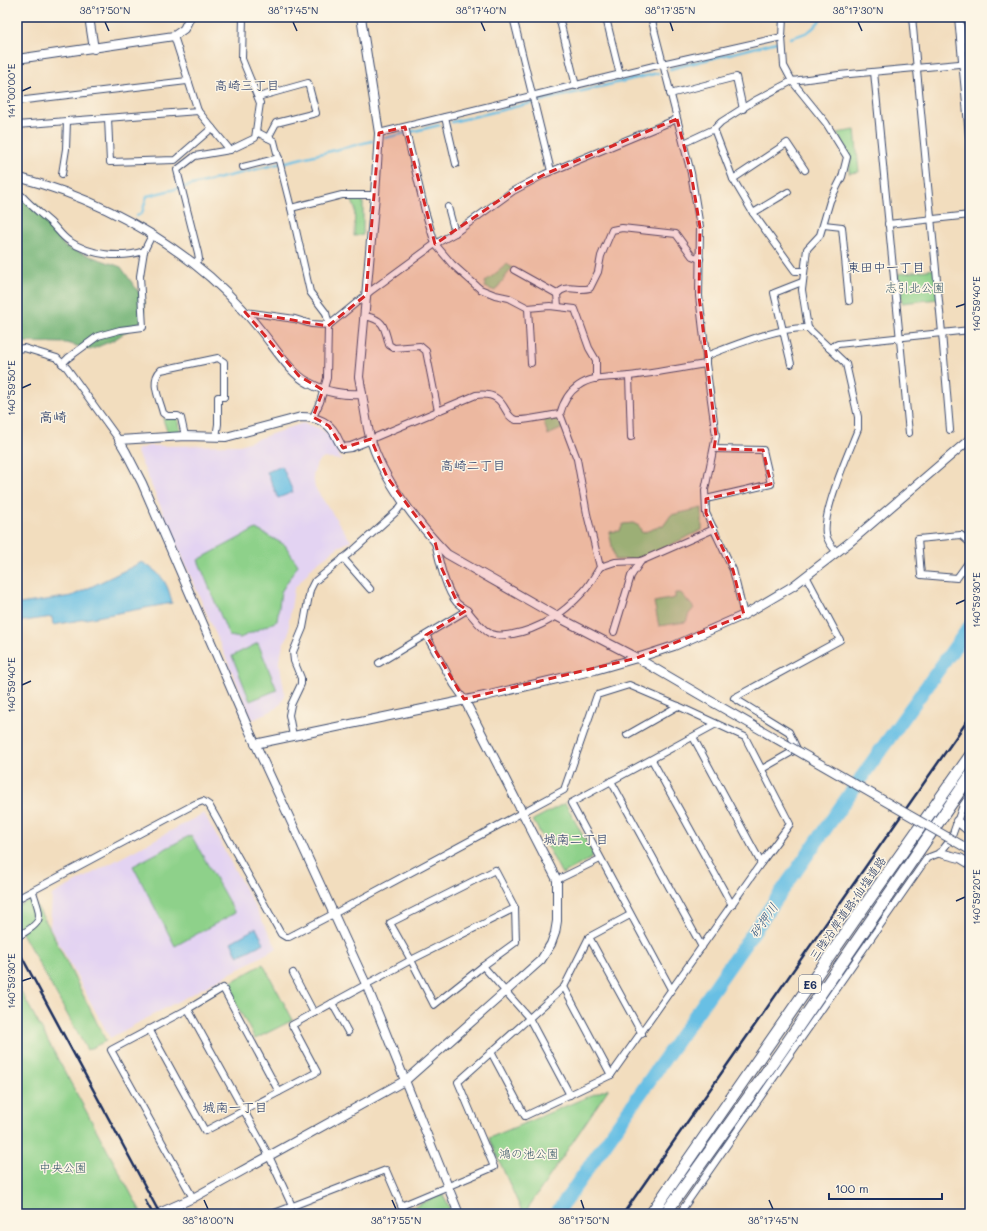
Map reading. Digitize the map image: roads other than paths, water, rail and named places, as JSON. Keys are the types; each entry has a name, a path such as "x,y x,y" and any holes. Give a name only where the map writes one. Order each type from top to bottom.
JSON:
{"highway":[{"name":"三陸沿岸道路;仙塩道路","path":"651,1214 858,914 970,756"},
{"name":"E6","path":"665,1214 780,1053 970,776"}],"street":[{"path":"89,17 94,49"},
{"path":"17,59 94,49 174,36 184,29 190,17"},
{"path":"194,263 199,260 198,253 177,170 195,156 230,150 255,138 257,132 260,103 242,59 243,17"},
{"path":"361,17 379,133 360,377 371,439 387,477 404,502 435,542 447,554 556,616 636,658 970,850"},
{"path":"513,17 551,172"},
{"path":"559,17 576,86"},
{"path":"598,17 626,17"},
{"path":"651,17 691,173 700,228 699,296 706,364 716,436 706,490 706,513 733,570 744,615"},
{"path":"783,17 782,37 784,66 792,81 826,123 847,158 842,177 830,201 820,235 807,249 802,282 808,328 846,364 858,417 858,429 830,503 826,524 828,541 837,552"},
{"path":"912,17 950,430"},
{"path":"959,17 967,63 970,136"},
{"path":"606,18 620,74"},
{"path":"174,36 198,112 230,150"},
{"path":"379,133 406,128 444,117 534,100 576,86 620,74 782,37"},
{"path":"684,143 714,129 721,122 754,101 792,81 967,63"},
{"path":"874,72 909,433"},
{"path":"670,94 736,77 743,109"},
{"path":"17,101 61,97 187,80"},
{"path":"258,97 308,83 316,113 276,123 268,138"},
{"path":"17,125 198,112"},
{"path":"444,117 456,164"},
{"path":"108,118 110,162 175,160 212,128"},
{"path":"245,312 295,319 311,324 328,326 366,295 436,244 455,233 513,191 551,172 677,120"},
{"path":"62,174 68,121"},
{"path":"406,128 425,211 436,244 452,264 480,289 495,295 509,298 528,308 558,306 575,309 589,348 596,360 596,379"},
{"path":"714,129 733,179 753,213 794,271 804,271"},
{"path":"257,132 274,141 310,292 326,313 328,326 327,378 320,402 312,417"},
{"path":"733,179 787,143 805,170"},
{"path":"243,167 280,162"},
{"path":"17,177 55,188 90,201 125,218 194,263 245,312 299,376 308,383 332,393 362,394"},
{"path":"753,213 788,192"},
{"path":"17,195 22,196 53,224 68,241 90,252 116,255 138,253 144,250"},
{"path":"291,208 342,195 375,195"},
{"path":"448,207 455,233"},
{"path":"888,224 970,216"},
{"path":"824,225 842,227 849,301"},
{"path":"557,294 561,290 568,288 584,290 590,288 598,272 601,256 612,230 622,228 676,234 692,256 700,259"},
{"path":"62,364 98,336 120,330 143,327 140,276 144,250 152,235"},
{"path":"514,270 557,294"},
{"path":"791,364 774,293 802,282"},
{"path":"557,294 558,306"},
{"path":"528,308 531,362"},
{"path":"365,316 375,318 384,325 389,345 394,348 420,346 426,351 438,412"},
{"path":"706,356 730,346 784,330 795,327 808,328"},
{"path":"829,348 838,344 970,330"},
{"path":"17,349 24,348 57,358 67,368 119,440 142,483 255,744 366,984 460,1214"},
{"path":"185,436 181,418 178,416 167,416 163,413 155,384 157,374 161,370 218,358 224,362 225,370 224,396 218,397 218,424 216,437"},
{"path":"600,567 576,459 560,414 562,408 571,393 578,386 596,379 629,376 706,364"},
{"path":"629,376 631,437"},
{"path":"119,440 185,436 216,437 237,434 301,417 312,417 329,426 335,432 343,448 351,447 476,395 485,394 491,395 502,403 510,416 516,420 560,414"},
{"path":"255,744 580,673 674,646 744,615 793,586 837,552 970,439"},
{"path":"706,499 771,484 763,450 714,449"},
{"path":"293,736 289,715 291,705 301,684 301,678 294,661 294,652 303,628 310,590 314,582 397,511 404,502"},
{"path":"435,542 442,570 452,595 458,604 467,610 490,634 500,636 525,631 543,624 556,616 584,591 600,567 615,562 642,561 714,529"},
{"path":"970,542 961,535 918,539 921,575 957,578 970,560"},
{"path":"343,558 370,589"},
{"path":"614,632 631,576 642,561"},
{"path":"762,769 797,750 789,732 734,698 840,640 806,576"},
{"path":"379,663 467,610"},
{"path":"157,1214 193,1198 406,1080 541,960 552,944 557,921 558,880 464,699 426,635"},
{"path":"17,899 33,892 195,804 204,801 209,805 283,936 289,937 564,790 597,694 629,685 678,706 744,738 762,769 790,824 671,990 642,1034 611,1075 525,1116 491,1052"},
{"path":"626,735 678,706"},
{"path":"671,990 570,803 652,760 716,724"},
{"path":"692,737 761,863"},
{"path":"652,760 732,905"},
{"path":"611,781 702,947"},
{"path":"679,1214 927,858 940,853 952,839 963,805 970,795"},
{"path":"957,821 970,832"},
{"path":"940,853 960,858 970,864"},
{"path":"558,880 600,859"},
{"path":"495,870 515,908 516,942 434,1005 390,923 495,870"},
{"path":"17,937 34,927 39,921 40,913 33,892"},
{"path":"149,1029 205,1132 317,1072 292,1025 411,960 515,908"},
{"path":"401,1206 494,1167 458,1082 564,987 589,937 630,915"},
{"path":"589,937 642,1034"},
{"path":"483,966 529,1018 570,1095"},
{"path":"293,973 314,1013"},
{"path":"564,987 611,1075"},
{"path":"193,1198 111,1050 188,1009 223,988 279,1092"},
{"path":"332,1003 348,1032"},
{"path":"188,1009 269,1156 292,1206"},
{"path":"272,1214 386,1170 405,1214"}],"water":[{"path":"282,466 293,492 278,498 267,472"},
{"path":"142,562 159,574 162,578 168,589 172,603 53,625 52,617 17,622 17,603 20,604 72,596"},
{"path":"256,928 264,943 238,956 231,942"}],"waterway":[{"path":"790,38 809,31 822,17"},
{"path":"670,69 777,42"},
{"path":"452,122 658,73"},
{"path":"385,138 440,125"},
{"path":"137,216 142,213 147,196 372,141"},
{"name":"砂押川","path":"556,1214 875,758 970,626"}],"railway":[{"path":"623,1214 970,717"},
{"path":"17,948 160,1214"},
{"path":"145,1200 153,1214"}],"district":[{"name":"高崎三丁目","path":"247,84"},
{"name":"東田中一丁目","path":"886,266"},
{"name":"高崎","path":"53,416"},
{"name":"高崎二丁目","path":"473,464"},
{"name":"城南二丁目","path":"576,838"},
{"name":"城南一丁目","path":"235,1106"}],"park label":[{"name":"志引北公園","path":"915,287"},
{"name":"鴻の池公園","path":"529,1153"},
{"name":"中央公園","path":"63,1167"}]}
